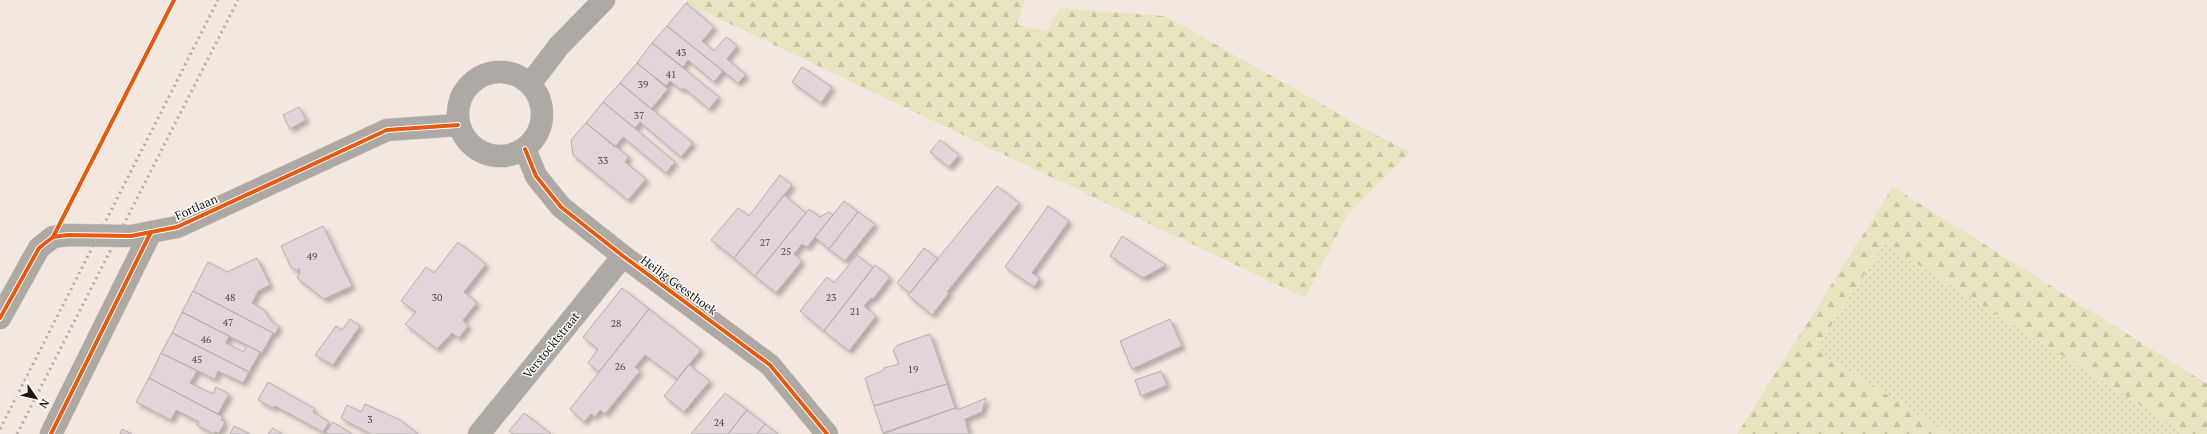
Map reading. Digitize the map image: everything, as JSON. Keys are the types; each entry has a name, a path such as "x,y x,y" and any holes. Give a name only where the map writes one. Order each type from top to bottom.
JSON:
{"street":[{"path":"530,84 559,46 604,0"},
{"path":"496,72 508,72 521,77 530,84 540,101 543,112 542,124 536,137 525,149 509,156 492,156 479,152 467,142 458,125 457,112 460,100 473,81 496,72"},
{"name":"Fortlaan","path":"0,318 39,248 53,237 68,235 131,236 150,234 177,227 387,130 458,125"},
{"name":"Heilig Geesthoek","path":"525,149 536,176 561,207 623,256 770,365 827,434"},
{"path":"51,434 150,234"},
{"name":"Verstocktstraat","path":"479,434 623,256"}],"green space":[{"path":"688,0 1025,0 1017,24 1046,32 1060,8 1165,16 1371,132 1410,152 1348,214 1305,298 686,3"},
{"path":"1893,187 2207,384 2207,434 2186,434 1884,243 1816,350 1949,434 1737,434"},
{"path":"1884,243 2186,434 1949,434 1816,350"}],"building":[{"path":"686,3 714,27 702,41 714,51 726,37 737,46 727,59 746,75 738,83 667,26"},
{"path":"667,26 723,71 714,82 688,60 683,67 652,43"},
{"path":"652,43 719,97 709,109 685,89 680,89 670,81 666,86 637,63"},
{"path":"637,63 668,89 651,109 620,83"},
{"path":"802,67 832,87 821,103 792,82"},
{"path":"620,83 693,143 681,157 640,122 635,128 603,102"},
{"path":"603,102 675,162 666,173 623,137 615,147 586,123"},
{"path":"299,107 306,120 290,129 283,115"},
{"path":"586,123 629,157 625,162 646,179 628,200 573,155 571,140"},
{"path":"940,140 959,155 949,167 930,152"},
{"path":"780,175 792,185 734,258 711,240 738,208 749,216"},
{"path":"997,186 1019,203 947,292 949,293 932,315 908,295"},
{"path":"784,195 806,213 755,276 734,258"},
{"path":"844,201 858,212 829,249 815,237"},
{"path":"1048,206 1069,221 1032,273 1040,278 1034,287 1005,267"},
{"path":"809,209 820,217 829,212 833,215 807,247 802,244 794,254 802,261 776,293 755,276"},
{"path":"858,212 875,224 845,261 829,249"},
{"path":"323,226 352,286 324,299 297,278 300,272 299,268 297,271 291,267 281,246"},
{"path":"1122,236 1166,265 1143,278 1110,256"},
{"path":"458,242 486,264 464,292 477,303 463,320 468,326 459,338 452,333 437,349 405,324 416,312 401,301 426,267 434,273"},
{"path":"924,248 938,259 910,293 897,283"},
{"path":"857,255 873,268 824,331 800,311 827,277 834,283"},
{"path":"257,258 270,285 258,291 252,303 263,309 272,322 279,326 275,334 193,291 208,262 227,272"},
{"path":"875,265 890,277 873,299 871,298 864,306 876,316 849,351 824,331"},
{"path":"622,288 649,309 599,372 588,363 598,349 583,337"},
{"path":"193,291 273,333 262,353 182,312"},
{"path":"649,309 701,350 677,379 645,355 635,367 640,371 605,414 600,410 595,417 591,414 584,422 570,409"},
{"path":"182,312 229,336 226,343 244,352 247,345 260,352 249,372 172,333"},
{"path":"350,319 360,326 333,365 315,355 336,326 342,330"},
{"path":"1170,319 1182,346 1132,369 1120,341"},
{"path":"172,333 249,372 243,383 218,371 215,379 161,353"},
{"path":"930,334 947,384 874,406 865,378 884,370 884,368 899,364 893,350 898,345"},
{"path":"161,353 197,371 190,383 213,394 216,387 229,394 218,414 149,378"},
{"path":"689,365 710,381 684,412 664,396"},
{"path":"1161,371 1167,385 1141,396 1135,380"},
{"path":"149,378 223,417 221,420 225,422 219,433 215,432 214,434 197,425 199,422 176,410 171,420 136,402"},
{"path":"268,382 315,409 313,412 329,422 323,432 275,406 273,408 258,400"},
{"path":"947,384 955,408 883,433 874,406"},
{"path":"725,393 747,410 728,434 691,434"},
{"path":"986,398 982,412 965,419 969,434 883,434 955,408 960,409"},
{"path":"365,404 400,420 418,434 371,434 341,418 347,405 361,412"},
{"path":"747,410 765,424 757,434 728,434"},
{"path":"524,413 551,434 513,434 509,431"},
{"path":"333,422 352,434 328,434 326,432"},
{"path":"765,424 778,434 757,434"},
{"path":"234,426 250,434 230,434"},
{"path":"273,428 282,434 268,434"},
{"path":"122,429 132,434 120,434"}],"railway":[{"path":"0,429 218,0"},
{"path":"17,434 238,0"}],"cycle path":[{"path":"0,318 39,248 53,237 174,0"},
{"path":"53,237 68,235 131,236 177,227 387,130 458,125"},
{"path":"525,149 536,176 561,207 623,256 770,365 827,434"},
{"path":"51,434 150,234"}]}
